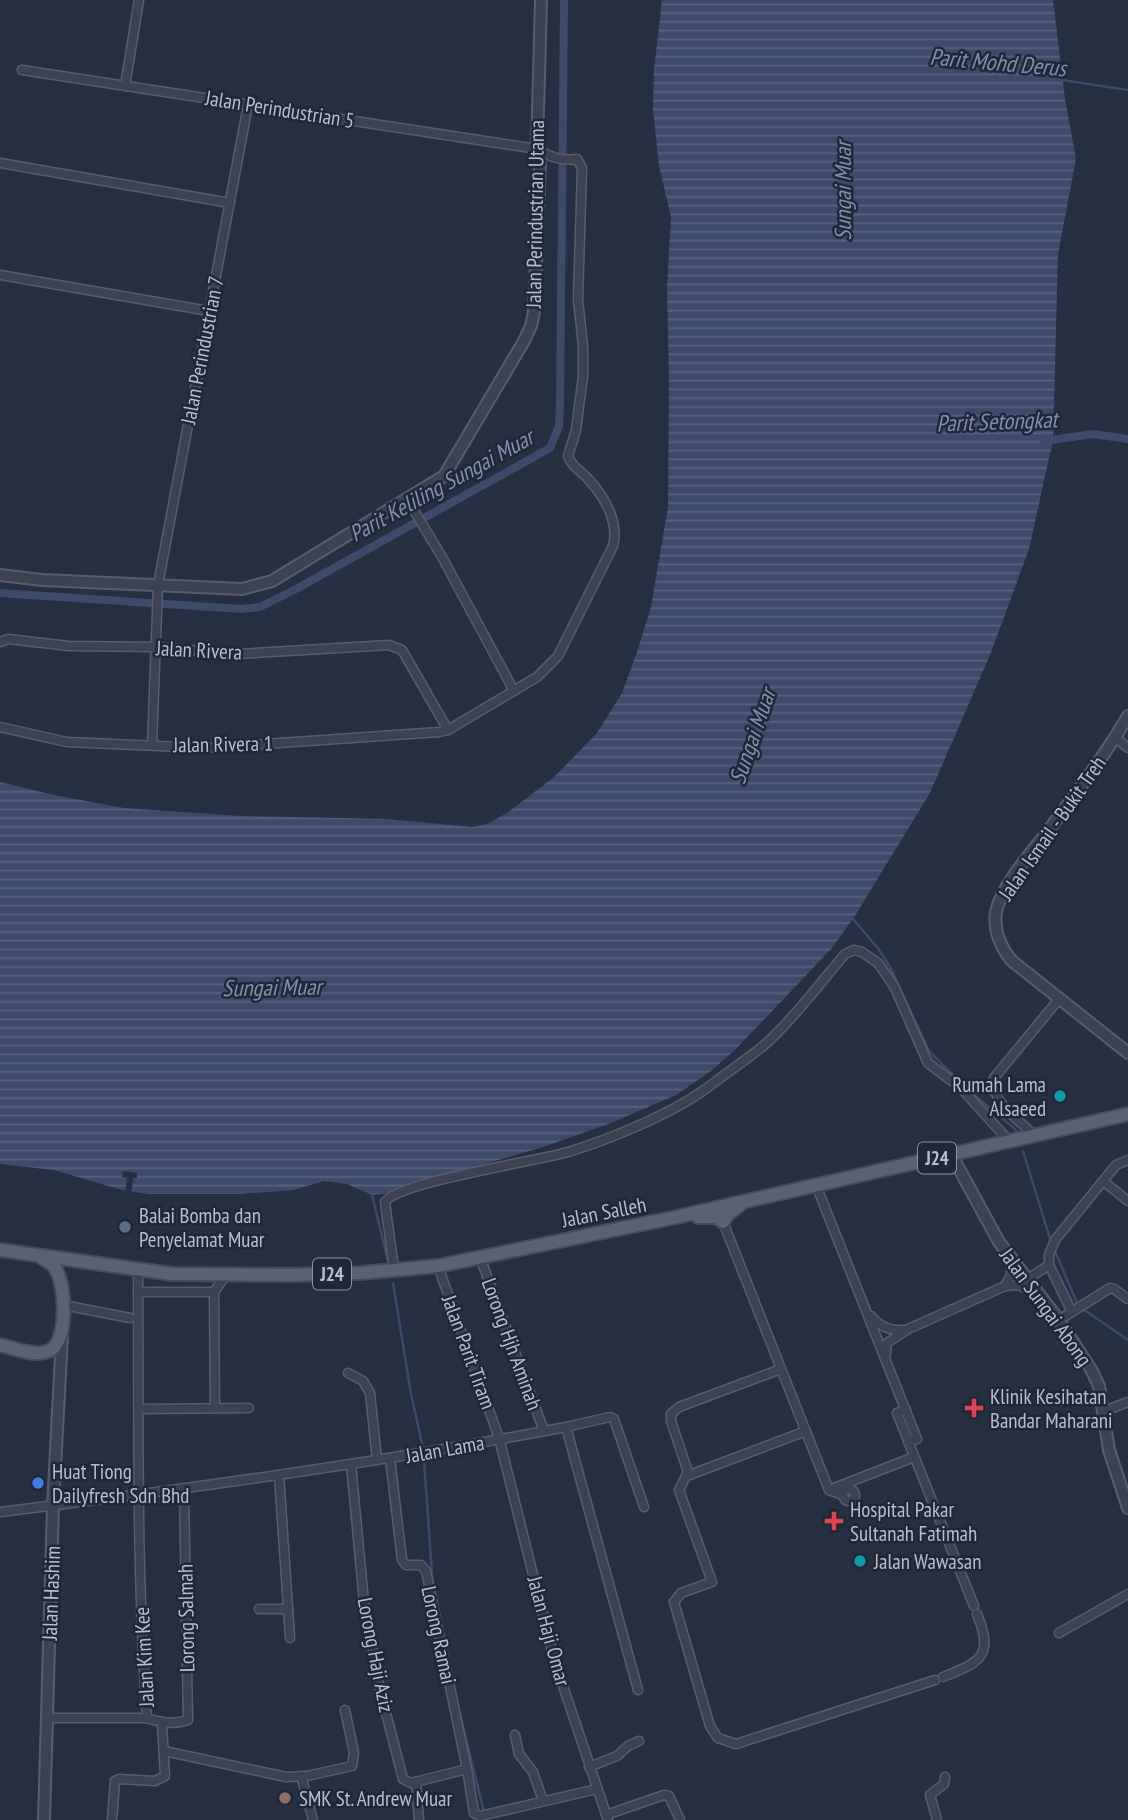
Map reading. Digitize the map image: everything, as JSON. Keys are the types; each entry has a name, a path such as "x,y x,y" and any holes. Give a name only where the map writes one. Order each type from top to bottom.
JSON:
{"main road":[{"name":"Jalan Salleh","path":"0,1250 172,1274 360,1273 438,1266 680,1216 1128,1115"},
{"path":"680,1216 717,1217 723,1222 727,1214 746,1200"},
{"path":"0,1345 37,1353 53,1348 62,1336 62,1283 55,1267 40,1256"},
{"path":"62,1283 66,1272 79,1262"}],"street":[{"path":"125,86 139,0"},
{"name":"Jalan Perindustrian Utama","path":"0,575 158,590 242,589 272,581 444,475 524,341 534,312 540,164 537,149 541,0"},
{"name":"Jalan Perindustrian 5","path":"22,70 537,149 556,159 577,159 582,168 578,300 583,346 576,430 568,456 575,468 591,482 612,516 616,535 558,656 537,677 514,691"},
{"name":"Jalan Perindustrian 7","path":"152,745 158,590 248,104"},
{"path":"0,163 230,203"},
{"path":"0,275 209,312"},
{"path":"407,499 514,691 448,730"},
{"name":"Jalan Rivera","path":"0,642 8,639 69,646 154,647 239,654 389,645 399,648 448,730"},
{"name":"Jalan Ismail - Bukit Treh","path":"1128,716 1005,891 996,915 997,935 1012,961 1128,1053"},
{"name":"Jalan Rivera 1","path":"0,727 67,742 205,748 448,730"},
{"path":"1115,737 1128,748"},
{"path":"394,1269 385,1202 389,1197 410,1189 568,1152 680,1105 704,1091 780,1031 845,954 854,950 869,955 878,963 894,986 928,1063 961,1088 1009,1141"},
{"path":"1035,1136 998,1098 992,1083 1059,999"},
{"name":"Jalan Sungai Abong","path":"951,1154 993,1233 1043,1297 1093,1371 1099,1386 1109,1450 1128,1508"},
{"path":"1072,1312 1049,1265 1050,1250 1055,1240 1103,1181 1119,1163 1128,1160"},
{"path":"1103,1181 1128,1202"},
{"path":"781,1369 673,1410 671,1422 687,1469 687,1476 679,1490 712,1582 681,1593 674,1602 710,1726 718,1738 736,1744 961,1670 983,1655 986,1643 983,1628 908,1442 917,1439 902,1411 886,1360 816,1185"},
{"path":"723,1222 829,1490 846,1489 914,1457"},
{"name":"Lorong Hjh Aminah","path":"480,1257 544,1431"},
{"path":"1005,1286 1011,1275 1012,1257"},
{"path":"1029,1278 1049,1265"},
{"name":"Jalan Parit Tiram","path":"438,1266 499,1438"},
{"name":"Jalan Kim Kee","path":"47,1718 147,1718 142,1653 138,1496 138,1270"},
{"path":"215,1408 214,1292 226,1275"},
{"path":"1005,1286 1027,1287 1043,1297"},
{"name":"Jalan Sungai Abong","path":"908,1329 1005,1286"},
{"path":"1059,1320 1110,1288 1128,1299"},
{"path":"138,1292 214,1292"},
{"path":"63,1305 130,1318"},
{"path":"866,1308 873,1318 886,1328 894,1331 908,1329"},
{"path":"886,1360 887,1343 908,1329"},
{"name":"Jalan Hashim","path":"44,1820 53,1506 62,1336"},
{"path":"37,1353 61,1367"},
{"path":"348,1373 363,1381 370,1393 377,1460"},
{"path":"1102,1412 1128,1402"},
{"path":"139,1409 249,1408"},
{"name":"Jalan Lama","path":"0,1512 138,1496 416,1455 610,1417 614,1419 644,1507"},
{"path":"566,1427 638,1690"},
{"path":"687,1476 806,1431"},
{"name":"Jalan Haji Omar","path":"499,1438 554,1659 607,1817"},
{"name":"Lorong Ramai","path":"390,1458 402,1560 405,1565 421,1566 426,1571 474,1813 486,1816"},
{"name":"Lorong Haji Aziz","path":"351,1464 364,1602 380,1690 403,1779 408,1783 416,1782"},
{"path":"279,1475 290,1638"},
{"name":"Lorong Salmah","path":"162,1723 179,1723 189,1718 184,1489"},
{"path":"1059,1633 1128,1594"},
{"path":"259,1609 288,1609"},
{"path":"164,1751 242,1766 268,1774 301,1776 354,1765 345,1710"},
{"path":"112,1820 115,1782 119,1779 155,1781 165,1776 162,1723 147,1718"},
{"path":"515,1735 519,1754 533,1772 543,1801"},
{"path":"589,1767 617,1756 632,1743 639,1741"},
{"path":"419,1820 416,1782 467,1769"},
{"path":"301,1776 313,1820"},
{"path":"937,1820 930,1795 944,1784 945,1777"},
{"path":"486,1816 597,1789"},
{"path":"607,1817 664,1795 673,1800 680,1820"}],"water":[{"name":"Sungai Muar","path":"662,0 1053,0 1065,99 1076,159 1058,254 1053,440 1029,549 990,655 930,793 853,919 831,949 737,1048 711,1071 676,1095 611,1123 546,1146 372,1195 347,1184 324,1181 294,1190 239,1194 150,1194 125,1191 54,1170 0,1164 0,782 124,808 241,816 387,819 472,827 487,824 507,813 554,777 597,733 622,693 651,607 668,507 667,288 671,217 659,166 653,109 654,70"}],"pier":[{"path":"123,1171 137,1173 137,1178 133,1178 131,1195 125,1194 127,1178 122,1177"}],"waterway":[{"name":"Parit Keliling Sungai Muar","path":"0,593 241,609 260,607 550,448 559,426 560,405 564,0"},
{"name":"Parit Mohd Derus","path":"1062,80 1128,90"},
{"name":"Parit Setongkat","path":"1044,441 1093,434 1128,439"},
{"path":"853,919 890,967 929,1051 963,1085"},
{"path":"968,1090 1015,1129 1017,1134"},
{"path":"1023,1151 1051,1242"},
{"path":"372,1195 388,1261"},
{"path":"1055,1251 1077,1303"},
{"path":"393,1283 411,1394 423,1448"},
{"path":"1083,1309 1128,1340"},
{"path":"424,1461 433,1588"},
{"path":"460,1715 486,1820"}],"place":[{"name":"Rumah Lama Alsaeed","path":"1060,1096"},
{"name":"Balai Bomba dan Penyelamat Muar","path":"125,1227"},
{"name":"Klinik Kesihatan Bandar Maharani","path":"974,1408"},
{"name":"Huat Tiong Dailyfresh Sdn Bhd","path":"38,1483"},
{"name":"Hospital Pakar Sultanah Fatimah","path":"834,1521"},
{"name":"Jalan Wawasan","path":"860,1561"},
{"name":"SMK St. Andrew Muar","path":"285,1798"}]}
